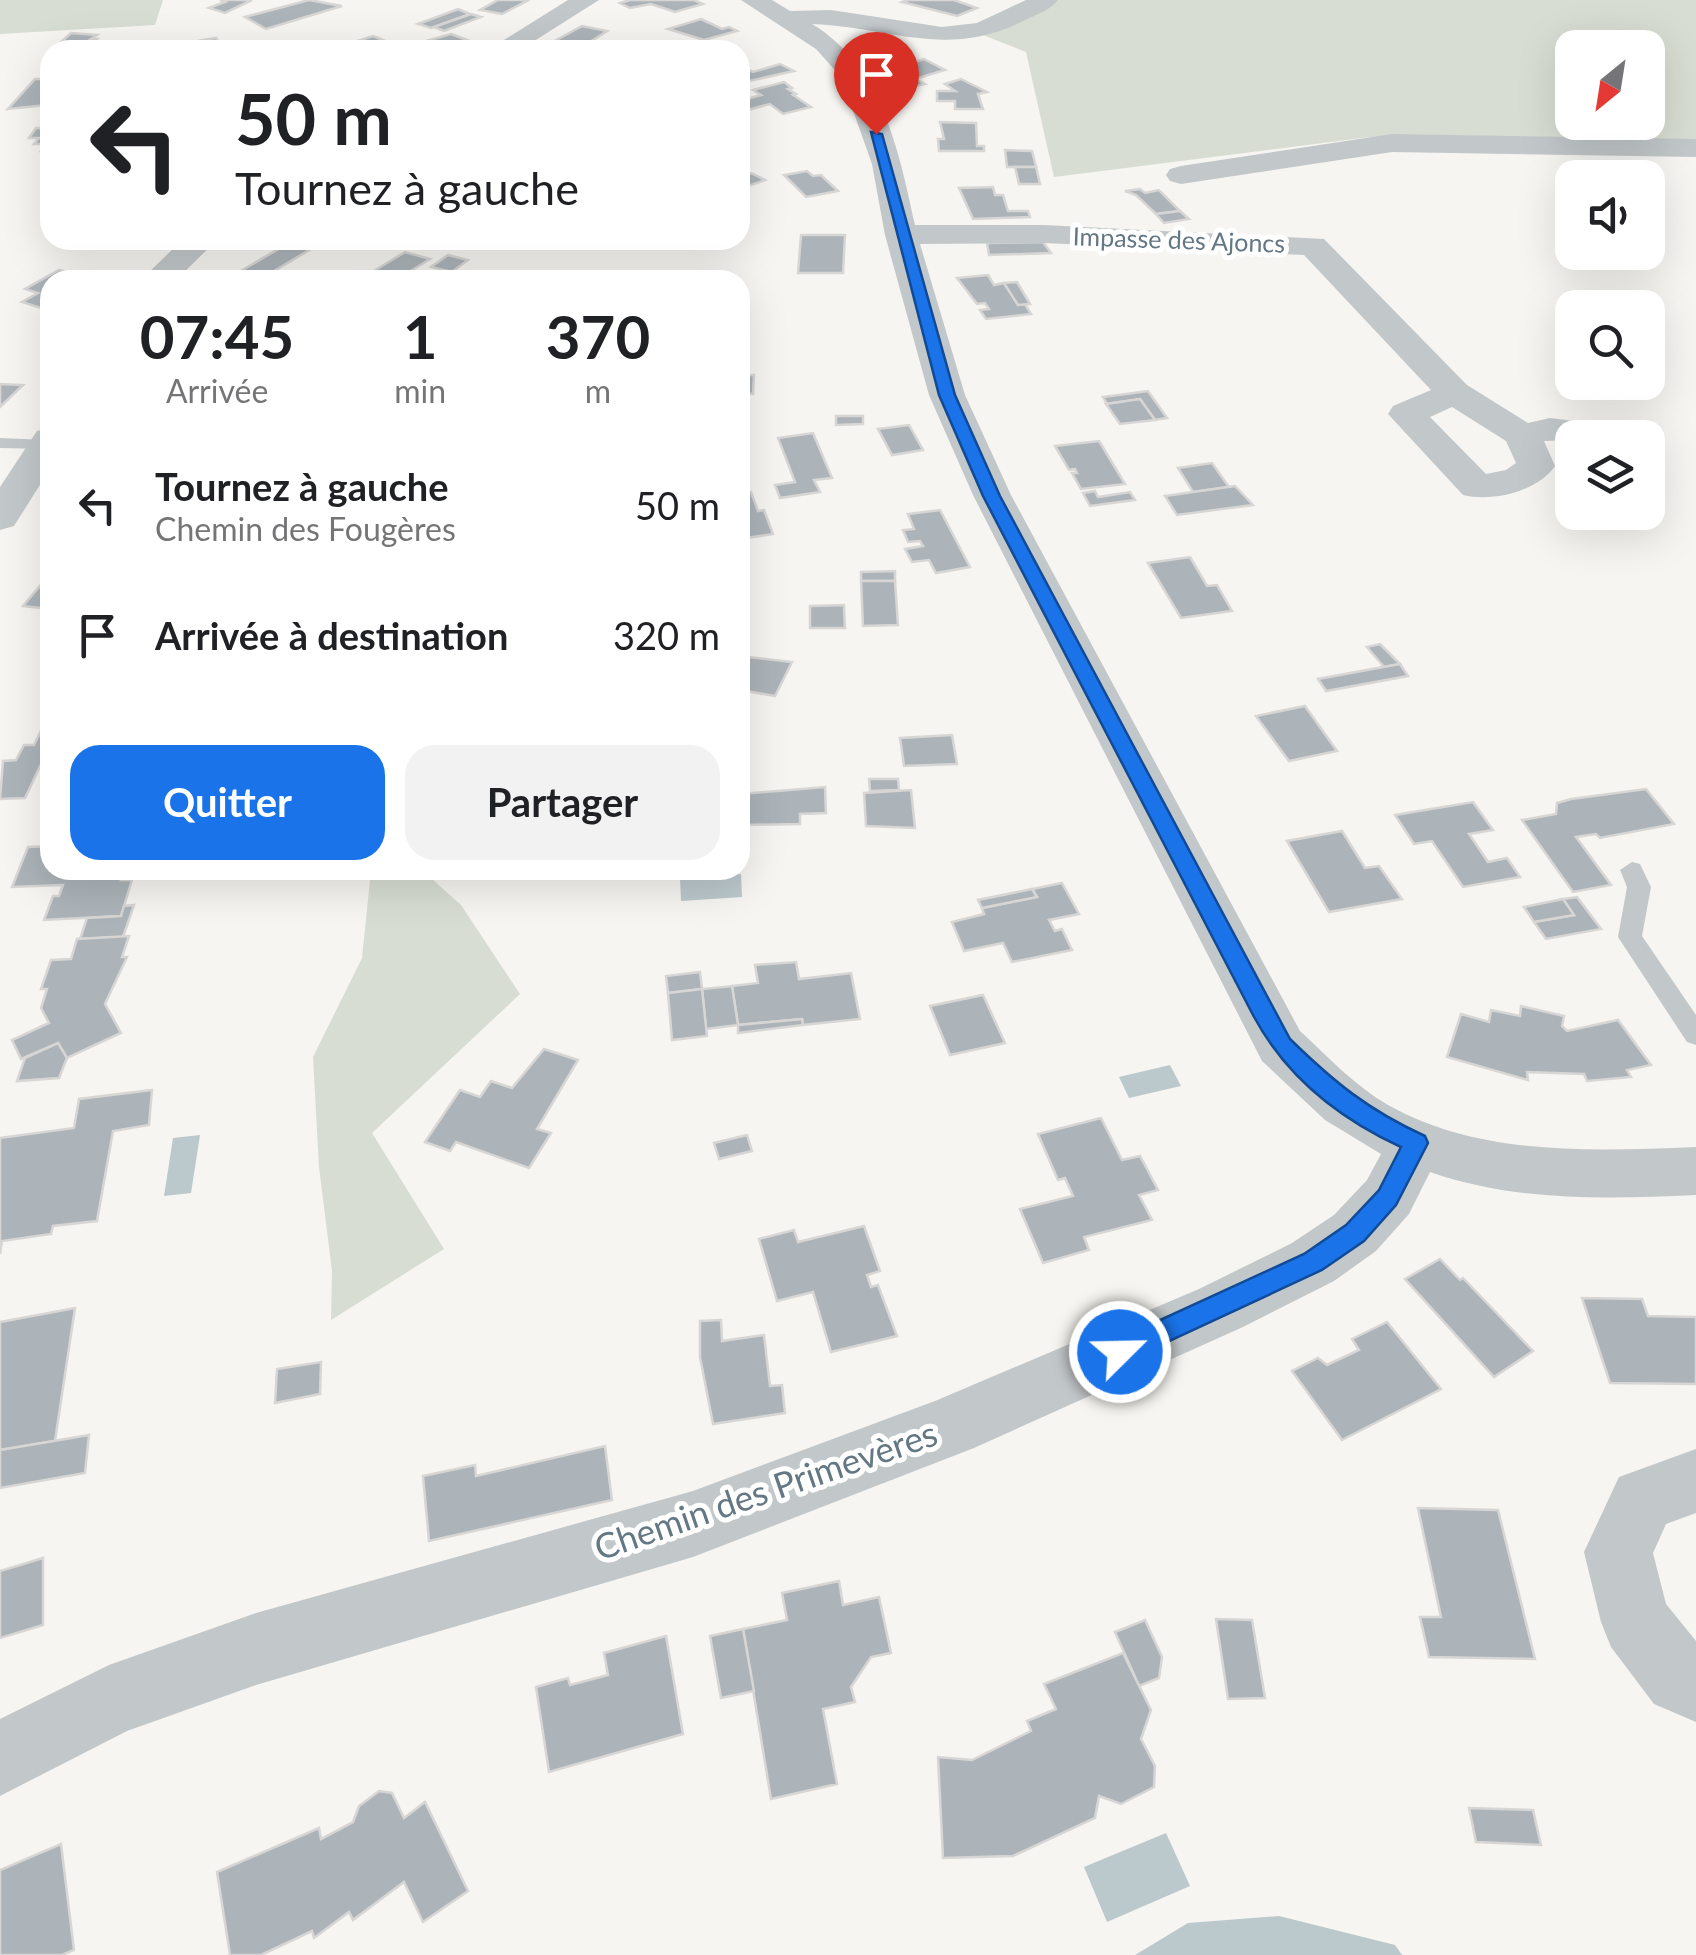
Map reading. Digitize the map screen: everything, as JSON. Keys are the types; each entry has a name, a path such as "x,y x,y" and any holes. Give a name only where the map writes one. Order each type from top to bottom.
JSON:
{"street":[{"path":"517,40 586,0"},
{"path":"770,9 916,32 961,34 990,27 1044,0"},
{"path":"770,9 825,43 854,75 886,164 947,395 992,496 1282,1046 1331,1094 1368,1121 1416,1143 1486,1165 1543,1172 1696,1171"},
{"path":"1181,175 1392,143 1696,148"},
{"name":"Impasse des Ajoncs","path":"902,235 1044,234 1314,246 1454,394 1522,435"},
{"path":"168,270 190,250"},
{"path":"1454,394 1406,414 1477,487 1518,479 1536,466 1522,435 1555,430"},
{"path":"0,518 40,455"},
{"name":"Chemin des Primevères","path":"0,1758 109,1701 256,1649 693,1524 987,1410 1221,1308 1313,1262 1355,1233 1388,1197 1416,1143"},
{"path":"1696,1482 1643,1500 1618,1552 1636,1622 1680,1678 1696,1686"}],"lane":[{"path":"0,443 40,442"},
{"path":"1632,870 1639,887 1630,936 1696,1035"}],"shaded area":[{"path":"0,0 163,0 155,25 0,34"},
{"path":"1030,0 1696,0 1696,144 1370,137 1054,177 1026,52 965,28"},
{"path":"370,880 433,880 461,905 520,994 372,1133 444,1249 331,1320 332,1271 319,1167 313,1057 362,958"},
{"path":"680,880 741,880 742,897 681,901"},
{"path":"1170,1065 1181,1086 1129,1098 1119,1077"},
{"path":"200,1135 191,1193 164,1196 173,1138"},
{"path":"1166,1833 1190,1886 1107,1922 1084,1867"},
{"path":"1279,1916 1395,1945 1402,1955 1135,1955 1188,1923"}],"building":[{"path":"220,0 252,0 225,13 209,8 225,2"},
{"path":"309,0 342,6 266,29 245,17"},
{"path":"498,0 527,1 502,14 480,10"},
{"path":"694,0 703,4 675,12 651,4 630,8 620,3"},
{"path":"954,0 977,8 957,16 902,2"},
{"path":"458,9 470,14 431,28 418,24"},
{"path":"471,14 481,17 444,31 434,27"},
{"path":"701,19 737,31 704,40 668,29"},
{"path":"582,26 607,31 593,40 557,40"},
{"path":"71,33 97,35 91,39 96,40 63,40"},
{"path":"451,34 467,40 430,40"},
{"path":"924,59 945,70 915,79 925,84 916,86 880,73"},
{"path":"780,64 794,71 750,81 750,71"},
{"path":"35,79 40,79 40,106 8,109"},
{"path":"961,79 987,92 978,94 983,109 955,109 955,101 937,101 937,91 955,91 945,84"},
{"path":"784,82 796,94 793,95 811,107 783,114 770,104 750,109 750,98 761,95 753,90"},
{"path":"940,122 976,123 977,146 984,146 984,151 939,151 938,139 944,139"},
{"path":"40,128 40,144 34,144 39,138 29,138"},
{"path":"1005,150 1032,151 1036,167 1007,167"},
{"path":"1015,167 1036,167 1040,184 1019,184"},
{"path":"807,171 813,176 821,175 838,191 806,197 784,175"},
{"path":"750,173 753,174 765,180 750,185"},
{"path":"993,187 995,195 1003,195 1008,211 1028,211 1030,217 973,219 959,188"},
{"path":"1140,189 1145,193 1159,190 1180,211 1156,214 1136,195 1125,191"},
{"path":"1180,211 1189,219 1164,223 1156,214"},
{"path":"801,235 845,235 843,273 798,273"},
{"path":"1043,242 1051,253 989,255 987,243"},
{"path":"277,250 309,250 276,270 243,270"},
{"path":"405,252 430,259 412,270 376,270"},
{"path":"448,255 468,260 455,270 431,267"},
{"path":"988,275 994,285 1004,283 1018,305 1025,304 1031,314 986,319 980,310 989,309 985,303 977,304 957,278"},
{"path":"40,281 40,308 22,302 38,293 25,289"},
{"path":"1017,282 1030,304 1018,305 1004,283"},
{"path":"750,375 754,375 750,394"},
{"path":"0,384 23,385 0,407"},
{"path":"1148,391 1167,418 1155,420 1140,399 1107,404 1103,397"},
{"path":"1140,399 1155,420 1120,424 1106,404"},
{"path":"836,416 863,416 863,424 836,425"},
{"path":"909,425 923,450 892,455 878,429"},
{"path":"813,433 832,478 814,480 820,492 780,498 775,485 795,482 778,438"},
{"path":"1099,441 1125,484 1081,489 1072,473 1077,473 1075,469 1069,470 1055,446"},
{"path":"1212,463 1229,487 1193,492 1178,468"},
{"path":"1235,486 1253,505 1177,515 1165,496"},
{"path":"1095,491 1098,497 1130,492 1135,500 1090,506 1083,493"},
{"path":"750,492 758,511 764,510 773,534 750,537"},
{"path":"940,510 970,567 936,573 929,560 912,562 905,549 923,546 920,541 908,542 903,530 914,529 908,514"},
{"path":"1190,557 1207,586 1217,585 1232,611 1181,618 1148,563"},
{"path":"895,571 895,581 861,581 861,572"},
{"path":"861,581 895,581 898,625 863,626"},
{"path":"40,586 40,608 23,606"},
{"path":"844,605 845,628 810,628 810,606"},
{"path":"1380,644 1400,664 1384,667 1367,647"},
{"path":"750,657 792,662 775,696 750,692"},
{"path":"1400,664 1408,676 1326,691 1318,679"},
{"path":"1305,706 1337,751 1289,761 1256,716"},
{"path":"40,733 40,766 25,798 0,799 3,761 16,760 24,745 34,745"},
{"path":"952,735 957,764 904,766 900,738"},
{"path":"869,779 898,779 899,790 870,791"},
{"path":"825,787 826,813 800,814 800,824 750,825 750,793"},
{"path":"1646,789 1674,824 1600,838 1596,834 1576,837 1611,885 1573,892 1522,820 1556,814 1557,803 1571,799"},
{"path":"911,790 915,828 866,826 864,793"},
{"path":"1473,802 1493,830 1469,834 1488,862 1507,858 1520,877 1463,887 1432,841 1414,844 1395,815"},
{"path":"1342,831 1365,868 1379,866 1402,899 1329,912 1287,841"},
{"path":"40,846 40,880 132,880 121,916 44,920 53,896 59,896 63,885 12,887 28,847"},
{"path":"1062,883 1079,914 1049,920 1055,931 1062,929 1072,950 1012,962 1003,943 964,951 952,922 984,914 982,908 1037,897 1032,889"},
{"path":"1032,889 1037,897 982,908 978,900"},
{"path":"1577,897 1601,929 1546,939 1534,922 1574,915 1563,899"},
{"path":"1563,899 1574,915 1534,922 1524,907"},
{"path":"134,905 123,937 80,939 87,918 121,916 124,906"},
{"path":"129,936 122,957 127,957 105,1004 121,1033 67,1058 58,1043 21,1059 12,1040 49,1023 41,1008 47,989 41,989 51,960 71,959 77,939"},
{"path":"796,962 799,979 851,973 860,1019 803,1025 802,1019 738,1025 732,986 758,983 755,965"},
{"path":"700,972 702,989 668,993 666,976"},
{"path":"732,986 738,1025 706,1029 702,989"},
{"path":"702,989 707,1036 672,1040 668,993"},
{"path":"983,995 1005,1043 950,1055 930,1006"},
{"path":"1521,1006 1564,1016 1562,1026 1567,1031 1618,1020 1651,1065 1627,1070 1631,1077 1587,1081 1584,1074 1527,1072 1528,1080 1447,1057 1461,1014 1489,1022 1491,1010 1520,1016"},
{"path":"802,1019 803,1025 738,1033 738,1025"},
{"path":"58,1043 67,1058 59,1078 17,1081 25,1058"},
{"path":"544,1049 578,1060 537,1129 551,1133 529,1168 456,1142 450,1151 425,1142 460,1090 480,1097 491,1081 512,1088"},
{"path":"152,1090 149,1125 113,1131 97,1221 53,1226 51,1234 2,1241 0,1254 0,1138 74,1128 79,1099"},
{"path":"1101,1118 1122,1160 1140,1156 1158,1190 1139,1195 1152,1220 1084,1237 1089,1250 1043,1263 1020,1209 1073,1196 1065,1178 1058,1180 1038,1134"},
{"path":"747,1135 752,1151 719,1159 714,1143"},
{"path":"864,1226 880,1271 867,1275 871,1287 878,1285 897,1336 831,1352 813,1292 777,1301 759,1239 794,1230 798,1242"},
{"path":"1440,1259 1533,1351 1494,1377 1405,1279"},
{"path":"1582,1298 1642,1299 1648,1316 1696,1317 1696,1384 1610,1383"},
{"path":"75,1308 55,1441 0,1450 0,1322"},
{"path":"721,1320 722,1341 764,1335 770,1386 782,1385 785,1413 713,1424 700,1357 700,1321"},
{"path":"1387,1322 1441,1389 1342,1440 1292,1371 1318,1358 1327,1365 1359,1350 1352,1339"},
{"path":"321,1362 320,1394 275,1403 277,1369"},
{"path":"89,1435 85,1473 0,1488 0,1450"},
{"path":"605,1446 612,1500 429,1541 423,1476 475,1465 476,1476"},
{"path":"1418,1508 1498,1510 1535,1659 1429,1657 1420,1617 1441,1617"},
{"path":"43,1558 43,1625 0,1638 0,1571"},
{"path":"839,1581 843,1605 879,1597 891,1653 871,1657 851,1687 855,1702 823,1709 837,1784 771,1799 743,1629 787,1620 782,1593"},
{"path":"1216,1619 1252,1620 1265,1698 1228,1699"},
{"path":"1145,1620 1162,1657 1159,1678 1139,1686 1115,1632"},
{"path":"743,1629 754,1691 721,1698 710,1636"},
{"path":"666,1636 683,1734 549,1772 536,1687 568,1678 570,1685 608,1675 604,1653"},
{"path":"1123,1653 1151,1710 1141,1739 1155,1766 1154,1787 1121,1804 1099,1796 1095,1818 1013,1856 943,1858 938,1757 972,1760 1031,1731 1027,1721 1056,1709 1044,1684"},
{"path":"379,1791 392,1793 404,1818 425,1802 468,1891 423,1922 404,1882 353,1920 349,1912 314,1938 312,1931 261,1955 230,1955 217,1872 319,1828 321,1839 353,1822 359,1806"},
{"path":"1469,1808 1533,1810 1541,1845 1476,1842"},
{"path":"61,1844 74,1950 62,1955 0,1955 0,1870"}],"route":[{"path":"876,134 947,395 992,496 1265,1015 1282,1046 1331,1094 1368,1121 1416,1143 1388,1197 1355,1233 1313,1262 1120,1352"}]}
